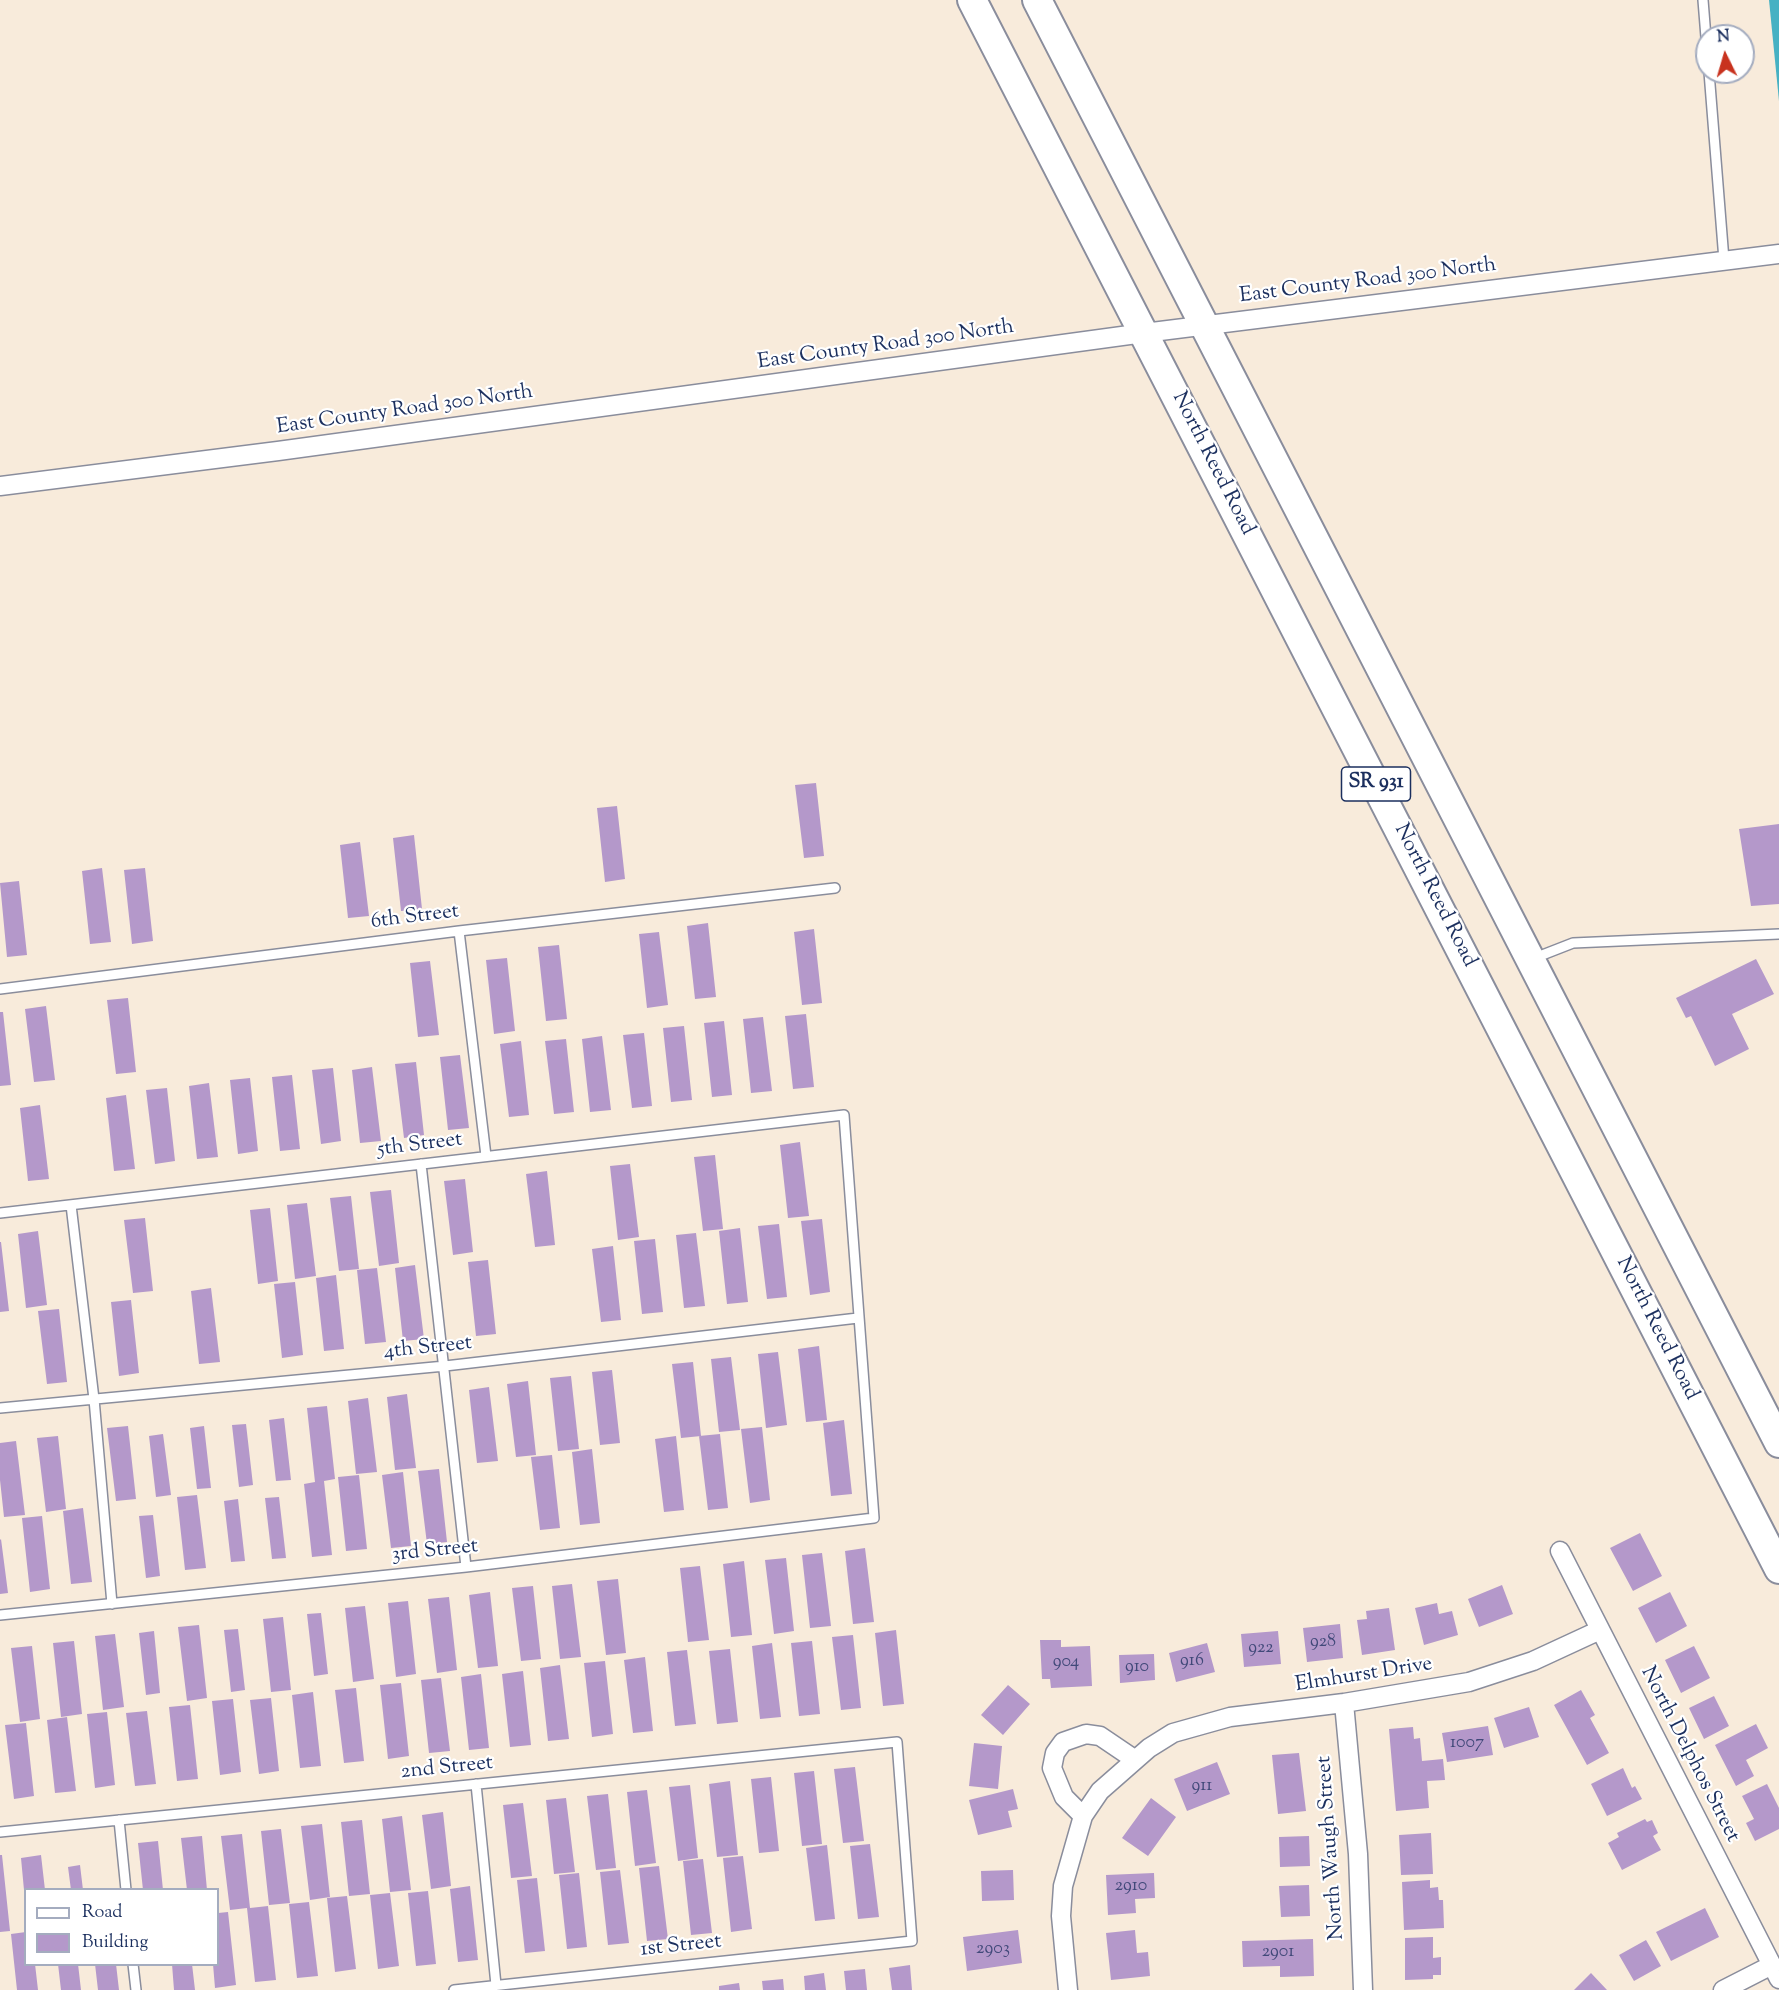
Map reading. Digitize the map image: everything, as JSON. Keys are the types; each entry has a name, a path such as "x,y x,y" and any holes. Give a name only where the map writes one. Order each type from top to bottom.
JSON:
{"main road":[{"name":"North Reed Road","path":"972,0 1779,1569"},
{"name":"SR 931","path":"1036,0 1779,1443"}],"street":[{"name":"East County Road 300 North","path":"0,486 278,452 1203,325 1779,254"},
{"name":"North Delphos Street","path":"1560,1551 1775,1972"},
{"name":"Elmhurst Drive","path":"1068,1990 1061,1916 1063,1886 1083,1816 1100,1791 1149,1748 1173,1733 1230,1717 1344,1703 1469,1682 1533,1661 1600,1630"},
{"name":"North Waugh Street","path":"1344,1703 1358,1854 1363,1990"},
{"path":"1083,1816 1064,1797 1052,1768 1055,1753 1063,1742 1086,1734 1100,1736 1134,1759"},
{"path":"1723,1990 1775,1972"}],"lane":[{"path":"1703,0 1705,24"},
{"path":"1710,84 1724,260"},
{"name":"6th Street","path":"0,989 459,931 835,888"},
{"path":"459,931 486,1156"},
{"path":"1530,959 1573,943 1779,934"},
{"name":"5th Street","path":"0,1213 844,1115 858,1318"},
{"path":"421,1164 466,1567"},
{"path":"71,1205 94,1399 112,1604"},
{"name":"4th Street","path":"0,1408 445,1366 858,1318"},
{"name":"3rd Street","path":"0,1615 466,1567 874,1518 858,1318"},
{"name":"2nd Street","path":"0,1832 897,1742 912,1941"},
{"path":"477,1784 496,1985"},
{"path":"119,1820 126,1888"},
{"name":"1st Street","path":"454,1990 912,1941"},
{"path":"133,1966 136,1990"}],"water":[{"path":"1769,0 1779,0 1779,101"}],"building":[{"path":"816,783 824,856 804,858 795,785"},
{"path":"617,806 625,879 605,882 597,808"},
{"path":"1779,824 1779,904 1751,906 1739,829"},
{"path":"414,835 422,909 401,911 393,838"},
{"path":"360,842 369,916 348,918 340,845"},
{"path":"102,868 111,942 90,944 82,871"},
{"path":"145,868 153,941 132,944 124,870"},
{"path":"19,881 27,955 7,957 0,883"},
{"path":"708,923 716,997 695,999 687,926"},
{"path":"814,929 822,1003 802,1005 794,932"},
{"path":"659,932 668,1005 647,1008 639,934"},
{"path":"559,945 567,1019 546,1021 538,947"},
{"path":"507,958 515,1031 494,1034 486,960"},
{"path":"1756,959 1774,994 1732,1014 1749,1049 1715,1066 1691,1016 1686,1018 1676,998"},
{"path":"430,961 439,1035 418,1037 410,963"},
{"path":"128,998 136,1072 116,1074 107,1000"},
{"path":"46,1006 55,1080 34,1082 25,1009"},
{"path":"0,1012 3,1012 11,1085 0,1086"},
{"path":"806,1014 814,1087 793,1089 785,1016"},
{"path":"763,1017 772,1091 751,1093 743,1019"},
{"path":"724,1021 732,1095 712,1097 704,1023"},
{"path":"684,1026 692,1100 671,1102 663,1028"},
{"path":"644,1033 652,1106 632,1108 623,1035"},
{"path":"602,1036 611,1110 590,1112 582,1039"},
{"path":"566,1039 574,1112 554,1114 545,1041"},
{"path":"521,1041 529,1115 509,1117 500,1044"},
{"path":"460,1055 469,1128 448,1130 440,1057"},
{"path":"416,1062 424,1135 404,1138 395,1064"},
{"path":"372,1067 381,1141 360,1143 352,1070"},
{"path":"333,1068 341,1141 321,1144 312,1070"},
{"path":"292,1075 300,1149 280,1151 272,1077"},
{"path":"250,1078 258,1151 238,1154 230,1080"},
{"path":"209,1083 218,1157 197,1159 189,1086"},
{"path":"167,1088 175,1161 155,1164 146,1090"},
{"path":"126,1095 135,1169 114,1171 106,1098"},
{"path":"40,1105 49,1179 28,1181 20,1108"},
{"path":"800,1142 809,1216 788,1218 780,1145"},
{"path":"715,1155 723,1229 703,1231 694,1157"},
{"path":"630,1164 639,1237 618,1240 610,1166"},
{"path":"547,1171 555,1245 535,1247 526,1174"},
{"path":"465,1179 473,1252 453,1255 444,1181"},
{"path":"391,1190 399,1263 379,1266 370,1192"},
{"path":"351,1196 359,1269 339,1271 330,1198"},
{"path":"307,1203 316,1276 295,1279 287,1205"},
{"path":"270,1208 278,1281 258,1284 250,1210"},
{"path":"145,1218 153,1291 133,1293 124,1220"},
{"path":"822,1219 830,1292 810,1295 801,1221"},
{"path":"779,1224 787,1297 767,1299 758,1226"},
{"path":"740,1228 748,1302 727,1304 719,1231"},
{"path":"38,1231 47,1305 26,1308 18,1234"},
{"path":"696,1233 705,1306 684,1308 676,1235"},
{"path":"655,1239 663,1312 642,1314 634,1241"},
{"path":"0,1242 9,1311 0,1312"},
{"path":"613,1246 621,1320 601,1322 592,1249"},
{"path":"488,1260 496,1334 476,1336 468,1262"},
{"path":"415,1265 424,1339 403,1341 395,1268"},
{"path":"377,1268 386,1342 365,1344 357,1270"},
{"path":"336,1275 344,1349 324,1351 316,1278"},
{"path":"295,1282 303,1355 282,1358 274,1284"},
{"path":"211,1288 220,1362 199,1364 191,1291"},
{"path":"131,1300 139,1373 119,1376 111,1302"},
{"path":"59,1309 67,1382 47,1384 38,1311"},
{"path":"819,1346 827,1420 806,1422 798,1349"},
{"path":"778,1352 787,1425 766,1428 758,1354"},
{"path":"731,1357 740,1430 719,1432 711,1359"},
{"path":"693,1362 701,1436 681,1438 672,1364"},
{"path":"612,1370 620,1443 600,1445 592,1372"},
{"path":"571,1376 579,1449 558,1451 550,1378"},
{"path":"528,1381 536,1455 516,1457 507,1384"},
{"path":"489,1387 498,1461 477,1463 469,1390"},
{"path":"407,1394 416,1468 395,1470 387,1397"},
{"path":"368,1398 377,1472 356,1474 348,1401"},
{"path":"327,1406 335,1479 324,1481 332,1555 312,1557 304,1484 315,1482 307,1408"},
{"path":"284,1418 291,1480 276,1481 269,1420"},
{"path":"844,1420 852,1494 831,1496 823,1423"},
{"path":"246,1424 253,1485 239,1487 232,1425"},
{"path":"128,1426 136,1499 116,1501 107,1428"},
{"path":"204,1426 211,1488 197,1489 190,1428"},
{"path":"762,1427 770,1500 750,1503 741,1429"},
{"path":"163,1434 171,1495 156,1497 149,1436"},
{"path":"720,1434 728,1508 708,1510 699,1436"},
{"path":"58,1436 66,1509 46,1512 37,1438"},
{"path":"676,1436 684,1510 664,1512 655,1439"},
{"path":"16,1441 25,1515 4,1517 0,1480 0,1443"},
{"path":"592,1449 600,1523 580,1525 572,1452"},
{"path":"552,1455 560,1528 540,1530 531,1457"},
{"path":"439,1469 447,1542 427,1544 418,1471"},
{"path":"403,1472 411,1546 391,1548 382,1475"},
{"path":"359,1475 367,1549 346,1551 338,1477"},
{"path":"197,1495 206,1568 185,1570 177,1497"},
{"path":"279,1497 286,1558 272,1559 265,1498"},
{"path":"238,1499 245,1561 231,1562 224,1501"},
{"path":"83,1508 92,1582 71,1584 63,1511"},
{"path":"153,1515 160,1576 146,1578 139,1516"},
{"path":"42,1516 50,1589 30,1592 22,1518"},
{"path":"1640,1533 1662,1576 1633,1591 1610,1548"},
{"path":"0,1540 8,1593 0,1594"},
{"path":"865,1548 874,1622 853,1624 845,1551"},
{"path":"822,1553 831,1626 810,1628 802,1555"},
{"path":"786,1558 794,1631 774,1634 765,1560"},
{"path":"744,1561 752,1635 731,1637 723,1564"},
{"path":"700,1566 709,1640 688,1642 680,1568"},
{"path":"618,1579 626,1653 606,1655 597,1581"},
{"path":"572,1584 581,1657 560,1659 552,1586"},
{"path":"1502,1585 1513,1614 1479,1627 1468,1599"},
{"path":"533,1586 541,1659 521,1661 512,1588"},
{"path":"490,1592 498,1666 478,1668 469,1595"},
{"path":"1670,1592 1687,1626 1656,1643 1638,1608"},
{"path":"449,1597 457,1670 437,1673 428,1599"},
{"path":"408,1601 416,1674 396,1677 388,1603"},
{"path":"1437,1603 1439,1614 1452,1611 1458,1635 1424,1645 1415,1608"},
{"path":"365,1606 374,1679 353,1682 345,1608"},
{"path":"1389,1608 1395,1650 1362,1655 1357,1620 1367,1619 1366,1611"},
{"path":"321,1613 328,1674 314,1676 307,1614"},
{"path":"283,1617 291,1690 271,1692 263,1619"},
{"path":"1340,1624 1343,1658 1307,1662 1303,1628"},
{"path":"199,1625 207,1698 187,1701 178,1627"},
{"path":"238,1629 245,1690 231,1692 224,1630"},
{"path":"896,1630 904,1704 883,1706 875,1633"},
{"path":"154,1631 160,1693 146,1695 139,1633"},
{"path":"1278,1631 1281,1664 1244,1667 1241,1634"},
{"path":"115,1634 124,1707 103,1710 95,1636"},
{"path":"853,1635 861,1708 841,1710 832,1637"},
{"path":"1040,1640 1061,1640 1061,1647 1090,1646 1092,1686 1051,1688 1050,1679 1042,1679"},
{"path":"74,1641 82,1714 61,1717 53,1643"},
{"path":"812,1641 820,1714 799,1716 791,1643"},
{"path":"772,1643 781,1717 760,1719 752,1646"},
{"path":"1207,1643 1215,1672 1176,1682 1169,1653"},
{"path":"32,1646 40,1719 20,1722 11,1648"},
{"path":"1694,1646 1710,1678 1681,1693 1665,1660"},
{"path":"730,1649 738,1722 717,1724 709,1651"},
{"path":"687,1650 696,1724 675,1726 667,1652"},
{"path":"1154,1654 1155,1680 1120,1683 1119,1655"},
{"path":"645,1657 653,1731 633,1733 624,1660"},
{"path":"605,1661 613,1734 592,1737 584,1663"},
{"path":"560,1665 569,1739 548,1741 540,1668"},
{"path":"523,1671 531,1745 510,1747 502,1674"},
{"path":"481,1674 489,1748 469,1750 461,1677"},
{"path":"441,1678 450,1751 429,1753 421,1680"},
{"path":"401,1683 409,1756 388,1759 380,1685"},
{"path":"1008,1685 1030,1704 1003,1735 981,1715"},
{"path":"356,1688 364,1761 344,1763 335,1690"},
{"path":"1581,1690 1595,1715 1590,1718 1609,1753 1587,1765 1554,1705"},
{"path":"313,1692 321,1766 300,1768 292,1695"},
{"path":"1714,1696 1729,1726 1704,1739 1689,1708"},
{"path":"271,1698 279,1771 259,1774 250,1700"},
{"path":"233,1699 241,1772 220,1775 212,1701"},
{"path":"190,1705 198,1779 177,1781 169,1707"},
{"path":"1529,1707 1539,1737 1504,1748 1494,1718"},
{"path":"147,1711 156,1784 135,1786 126,1713"},
{"path":"107,1712 115,1785 95,1788 87,1714"},
{"path":"67,1717 76,1791 55,1793 47,1720"},
{"path":"26,1723 34,1796 14,1799 5,1725"},
{"path":"1756,1724 1768,1748 1746,1760 1754,1776 1736,1786 1715,1745"},
{"path":"1488,1726 1493,1755 1447,1762 1442,1733"},
{"path":"1413,1727 1414,1739 1420,1738 1422,1761 1443,1759 1445,1780 1427,1781 1429,1808 1396,1811 1389,1729"},
{"path":"974,1743 1002,1746 998,1789 969,1786"},
{"path":"1299,1753 1306,1811 1278,1814 1272,1755"},
{"path":"1217,1762 1230,1794 1187,1811 1174,1779"},
{"path":"855,1767 864,1841 843,1843 834,1769"},
{"path":"1623,1768 1632,1788 1635,1786 1642,1799 1607,1816 1591,1784"},
{"path":"814,1771 822,1844 802,1846 794,1773"},
{"path":"771,1777 779,1851 759,1853 751,1779"},
{"path":"730,1781 738,1855 717,1857 709,1784"},
{"path":"1767,1784 1779,1808 1779,1829 1755,1841 1746,1823 1754,1819 1742,1796"},
{"path":"690,1785 698,1858 678,1861 669,1787"},
{"path":"1013,1789 1018,1809 1008,1811 1012,1827 978,1835 969,1800"},
{"path":"647,1790 656,1863 635,1866 627,1792"},
{"path":"608,1794 616,1868 596,1870 587,1796"},
{"path":"566,1798 575,1872 554,1874 546,1800"},
{"path":"1151,1798 1176,1817 1148,1856 1122,1838"},
{"path":"523,1803 532,1876 511,1878 503,1805"},
{"path":"443,1812 451,1886 431,1889 422,1815"},
{"path":"402,1816 411,1890 390,1892 382,1819"},
{"path":"1645,1819 1647,1822 1652,1820 1658,1833 1653,1836 1661,1850 1622,1870 1608,1843 1619,1837 1617,1833"},
{"path":"362,1820 370,1894 349,1896 341,1822"},
{"path":"322,1824 330,1897 310,1900 301,1826"},
{"path":"281,1829 290,1903 269,1905 261,1831"},
{"path":"1431,1833 1433,1874 1401,1875 1399,1835"},
{"path":"242,1834 250,1908 268,1906 276,1980 255,1982 247,1908 230,1910 221,1836"},
{"path":"202,1836 207,1888 187,1888 181,1838"},
{"path":"1309,1836 1310,1866 1280,1867 1279,1837"},
{"path":"158,1841 163,1888 143,1888 138,1843"},
{"path":"870,1844 879,1917 858,1919 850,1846"},
{"path":"827,1845 835,1919 815,1921 806,1848"},
{"path":"0,1855 2,1855 10,1931 0,1932"},
{"path":"41,1855 45,1888 24,1888 24,1890 21,1858"},
{"path":"743,1856 752,1929 731,1932 723,1858"},
{"path":"703,1859 712,1933 691,1935 683,1861"},
{"path":"80,1865 83,1888 71,1888 68,1867"},
{"path":"659,1866 668,1939 647,1941 639,1868"},
{"path":"620,1870 629,1943 608,1945 600,1872"},
{"path":"1013,1870 1014,1900 982,1901 981,1871"},
{"path":"579,1873 587,1947 567,1949 559,1875"},
{"path":"1154,1873 1155,1898 1135,1899 1136,1913 1108,1915 1106,1875"},
{"path":"537,1878 545,1951 525,1953 517,1880"},
{"path":"1430,1880 1430,1888 1438,1887 1439,1900 1443,1900 1444,1928 1404,1930 1402,1882"},
{"path":"1309,1885 1310,1916 1281,1917 1279,1886"},
{"path":"470,1886 478,1960 458,1962 450,1889"},
{"path":"428,1891 436,1964 416,1966 408,1893"},
{"path":"390,1893 399,1966 378,1969 370,1895"},
{"path":"347,1896 356,1969 335,1972 327,1898"},
{"path":"309,1902 318,1976 297,1978 289,1904"},
{"path":"1705,1908 1719,1937 1671,1961 1656,1932"},
{"path":"228,1912 236,1985 215,1988 213,1966 219,1966 219,1913"},
{"path":"1018,1930 1022,1963 967,1971 963,1937"},
{"path":"1135,1930 1137,1953 1148,1952 1150,1976 1111,1980 1106,1933"},
{"path":"24,1932 24,1966 35,1966 38,1990 17,1990 11,1934"},
{"path":"1433,1937 1433,1958 1441,1957 1441,1975 1433,1975 1433,1979 1405,1980 1405,1938"},
{"path":"1313,1939 1314,1976 1280,1977 1280,1966 1243,1967 1242,1941"},
{"path":"1646,1940 1661,1966 1634,1981 1619,1955"},
{"path":"910,1965 912,1990 892,1990 889,1968"},
{"path":"58,1966 78,1966 81,1990 61,1990"},
{"path":"95,1966 116,1966 119,1990 98,1990"},
{"path":"172,1966 192,1966 195,1990 174,1990"},
{"path":"865,1969 867,1990 846,1990 844,1971"},
{"path":"824,1973 826,1990 805,1990 804,1976"},
{"path":"1591,1973 1607,1990 1574,1990"},
{"path":"783,1979 784,1990 763,1990 762,1981"},
{"path":"739,1983 740,1990 719,1990 719,1986"}]}
